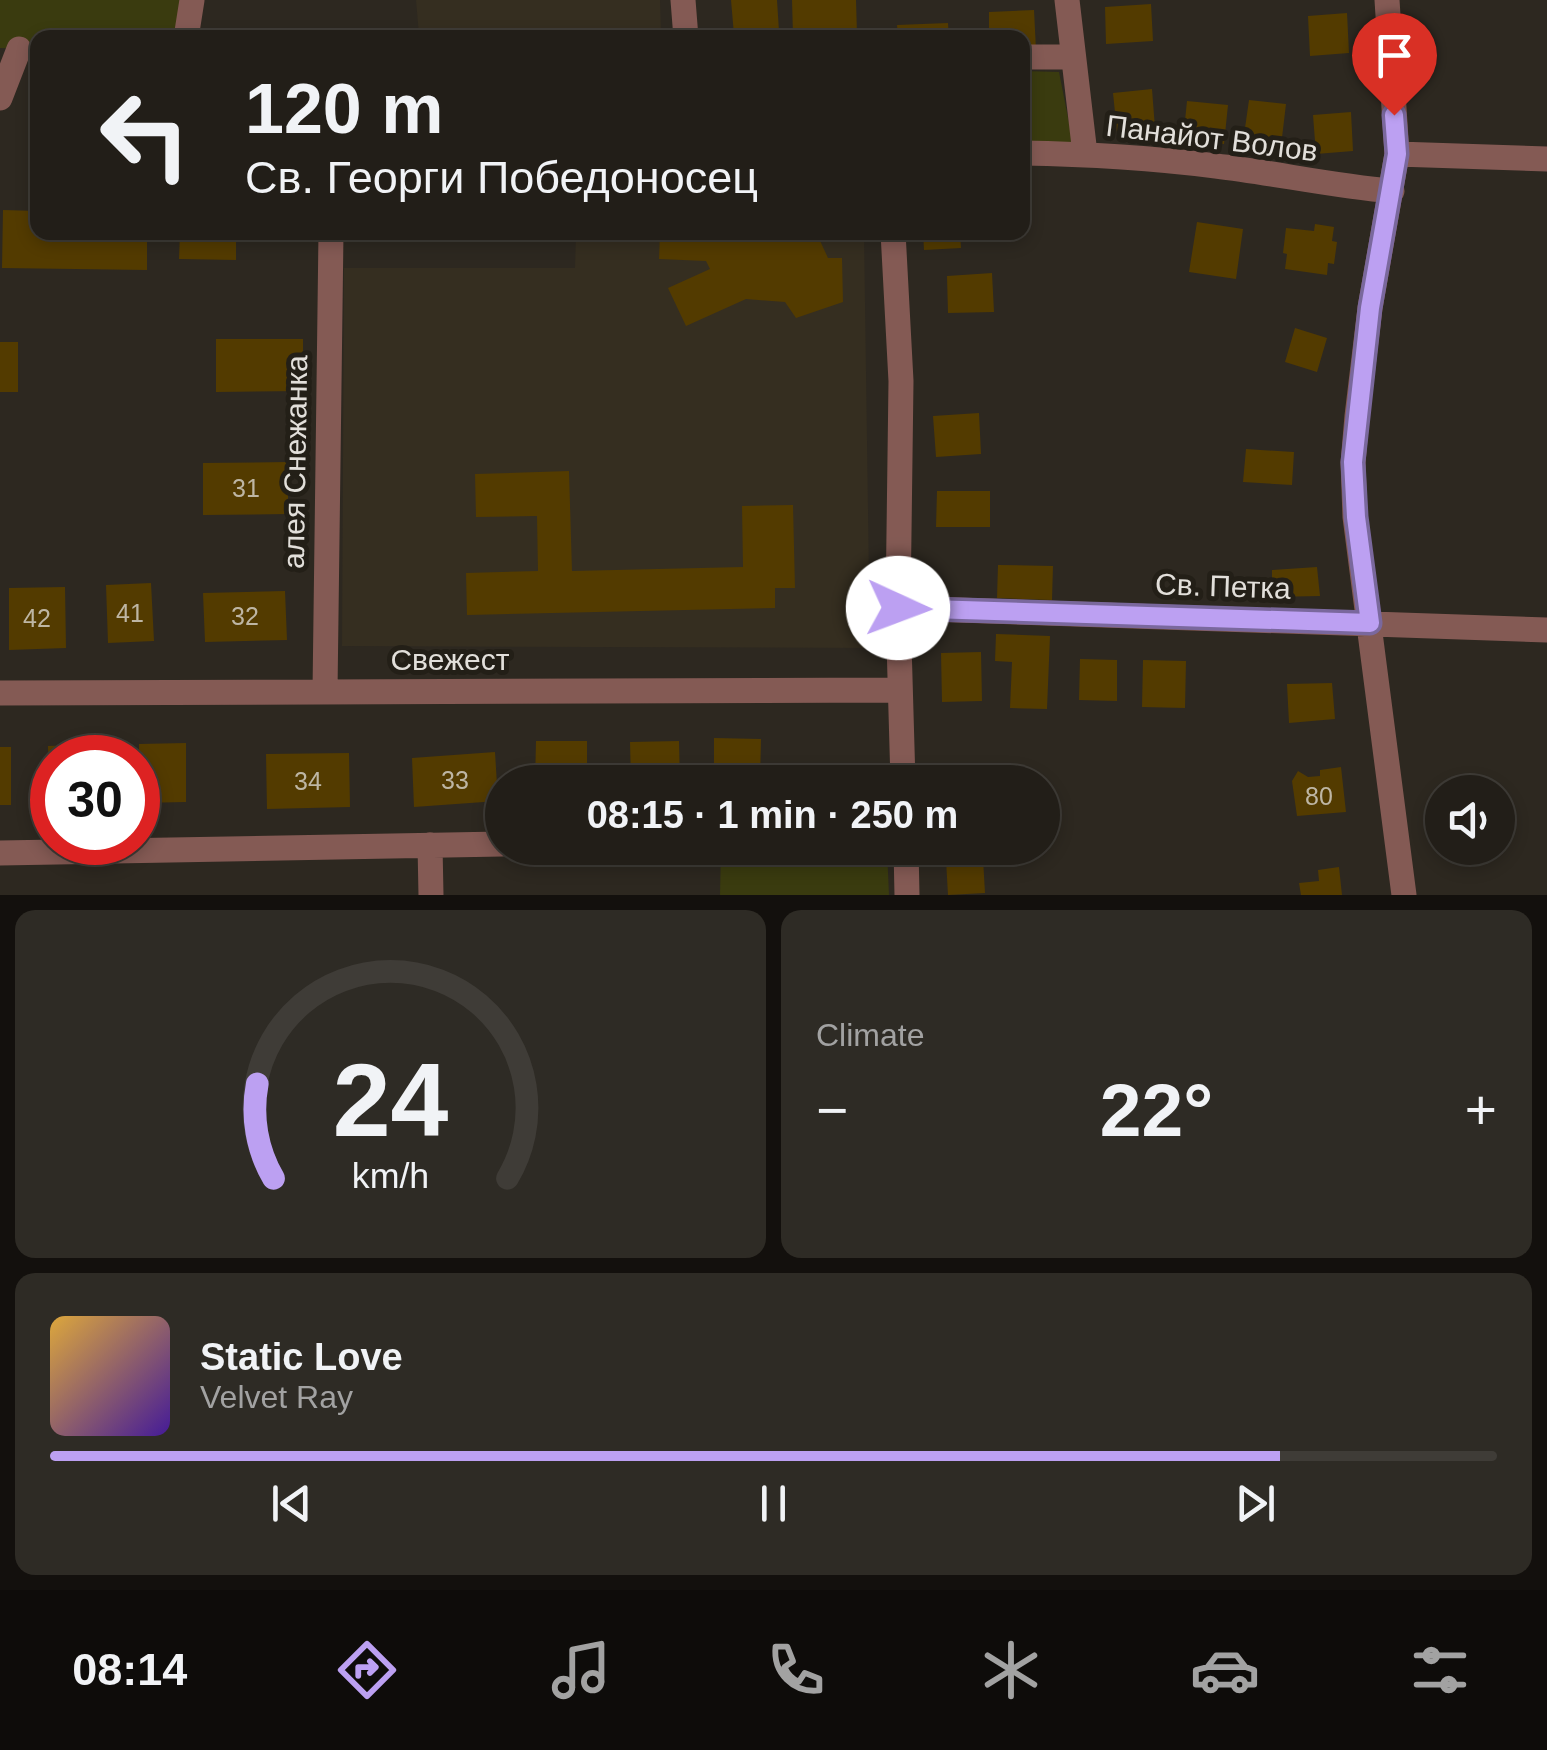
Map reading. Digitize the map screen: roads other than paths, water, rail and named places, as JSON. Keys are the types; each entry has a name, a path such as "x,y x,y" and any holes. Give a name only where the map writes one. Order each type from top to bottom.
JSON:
{"street":[{"path":"187,30 192,0"},
{"path":"683,0 685,30"},
{"path":"1067,0 1086,154"},
{"path":"1387,0 1397,154 1370,308 1353,462 1356,517 1404,895"},
{"path":"0,98 19,49"},
{"path":"1030,57 1073,56"},
{"name":"Панайот Волов","path":"1030,153 1219,166 1331,186 1392,190"},
{"path":"1397,154 1547,160"},
{"name":"алея Снежанка","path":"325,692 331,240"},
{"path":"893,240 901,381 898,608 902,765"},
{"name":"Св. Петка","path":"898,608 1547,630"},
{"name":"Свежест","path":"0,693 900,690"},
{"path":"0,852 485,844"},
{"path":"430,845 431,895"},
{"path":"906,865 907,895"}]}
